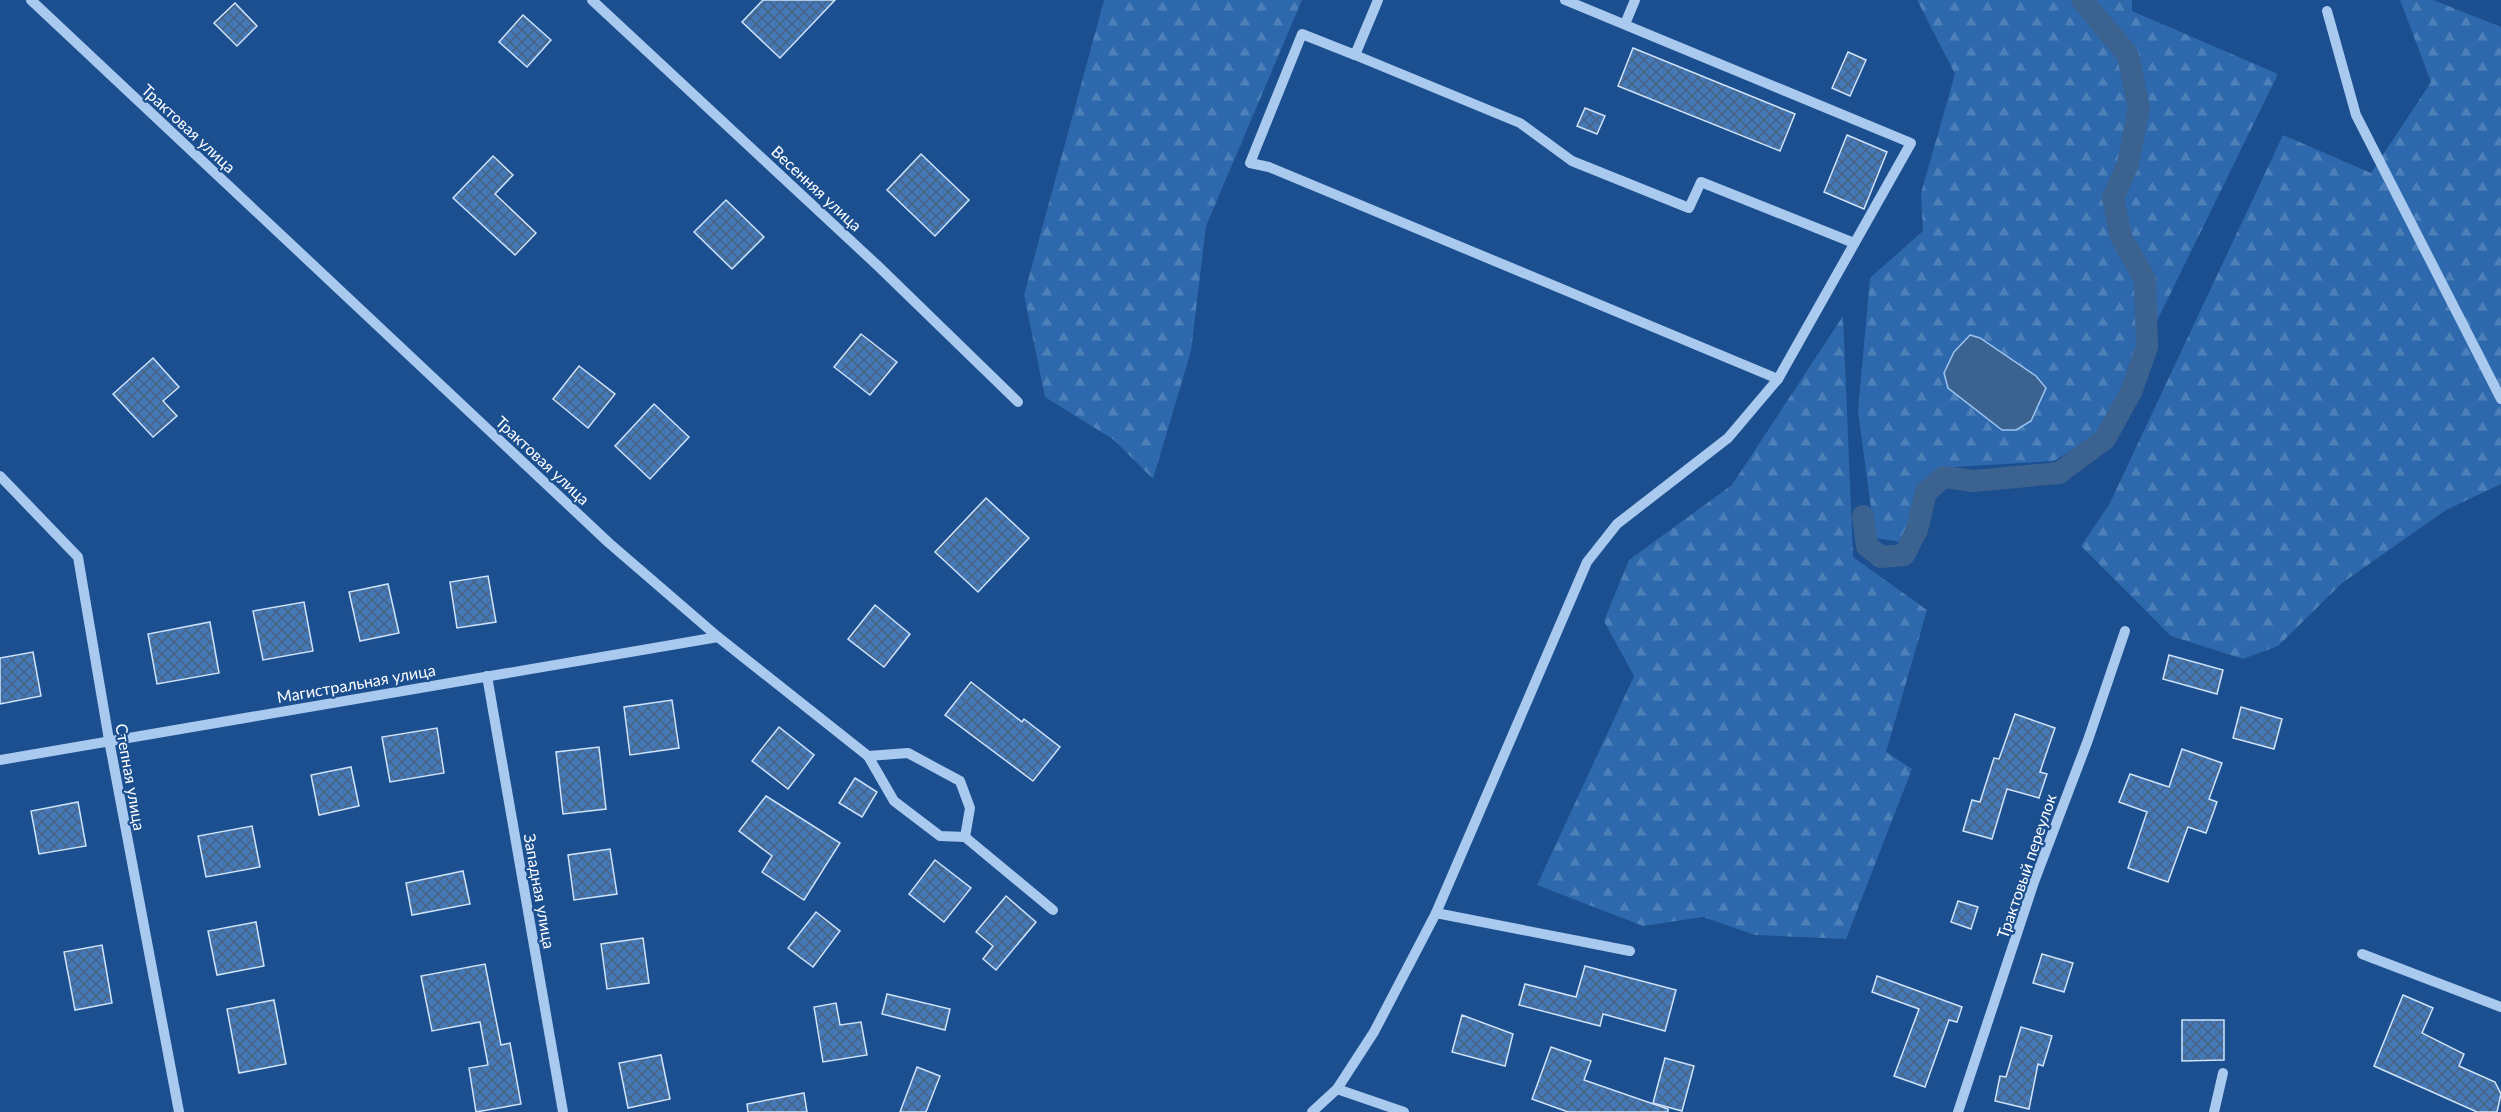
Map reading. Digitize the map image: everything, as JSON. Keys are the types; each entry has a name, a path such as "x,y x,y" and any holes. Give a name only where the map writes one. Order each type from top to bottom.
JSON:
{"street":[{"name":"Трактовая улица","path":"31,0 609,543 718,637 868,756 894,801 940,836 965,837"},
{"name":"Весенняя улица","path":"592,0 878,266 1018,402"},
{"path":"1355,56 1378,0"},
{"path":"1312,1112 1337,1089 1374,1032 1436,913 1587,562 1617,524 1728,438 1778,379 1911,143 1565,0"},
{"path":"1625,24 1635,0"},
{"path":"2327,11 2356,115 2501,399"},
{"path":"1778,379 1269,167 1250,163 1302,34 1520,123 1572,161 1689,208 1701,182 1854,243"},
{"name":"Степная улица","path":"0,476 78,557 109,740 178,1112"},
{"name":"Трактовый переулок","path":"1958,1112 2034,882 2088,740 2125,631"},
{"name":"Магистральная улица","path":"0,760 718,637"},
{"name":"Западная улица","path":"487,676 563,1112"},
{"path":"868,756 908,753 960,781 970,808 965,837 1053,910"},
{"path":"1436,913 1630,951"},
{"path":"2362,954 2501,1007"},
{"path":"2214,1112 2223,1073"},
{"path":"1337,1089 1404,1112"}],"green space":[{"path":"1104,0 1302,0 1206,226 1191,351 1153,479 1114,440 1045,397 1024,295"},
{"path":"1917,0 2132,0 2132,11 2278,74 2103,431 2054,461 1937,468 1902,542 1875,538 1858,411 1870,278 1923,231 1921,193 1955,74"},
{"path":"2400,0 2433,0 2501,27 2501,484 2446,510 2342,583 2278,646 2243,659 2171,636 2081,546 2109,505 2283,135 2371,173 2431,82"},
{"path":"1843,316 1853,557 1927,610 1886,752 1912,769 1846,939 1755,935 1703,917 1643,926 1537,885 1634,676 1604,621 1629,560 1732,485"}],"shaded area":[{"path":"1970,335 1980,338 2036,376 2046,388 2031,421 2016,430 2002,430 1948,388 1944,373 1954,352"}],"building":[{"path":"763,0 835,0 780,58 742,22"},
{"path":"235,3 257,26 237,46 214,23"},
{"path":"523,15 551,40 527,67 499,42"},
{"path":"1633,48 1795,114 1780,151 1618,86"},
{"path":"1848,52 1866,60 1850,96 1832,88"},
{"path":"1585,108 1605,116 1597,134 1577,126"},
{"path":"1847,135 1887,152 1864,209 1824,192"},
{"path":"921,154 969,200 935,236 887,190"},
{"path":"493,156 513,175 495,194 536,233 515,255 453,198"},
{"path":"726,200 764,237 732,269 694,232"},
{"path":"861,334 897,362 870,395 834,367"},
{"path":"153,358 179,387 163,401 177,416 153,437 113,394"},
{"path":"579,366 615,394 588,428 553,399"},
{"path":"654,404 689,437 650,479 615,446"},
{"path":"986,498 1029,538 978,592 935,552"},
{"path":"488,576 496,622 457,628 450,582"},
{"path":"388,584 399,633 360,641 349,592"},
{"path":"304,602 313,651 263,660 253,611"},
{"path":"875,605 910,634 884,667 848,639"},
{"path":"210,622 219,673 157,684 148,634"},
{"path":"33,652 41,696 0,704 0,658"},
{"path":"2169,655 2223,670 2217,694 2163,679"},
{"path":"971,682 1022,722 1024,719 1060,747 1033,781 945,715"},
{"path":"672,700 679,748 630,755 624,707"},
{"path":"2241,707 2282,719 2274,749 2233,738"},
{"path":"2015,714 2055,728 2040,772 2047,774 2039,798 2007,789 1992,839 1963,831 1972,800 1980,802 1994,758 1999,759"},
{"path":"779,727 814,755 788,789 752,761"},
{"path":"437,728 444,773 390,782 382,737"},
{"path":"599,747 606,809 563,814 556,752"},
{"path":"2182,749 2222,763 2209,799 2217,802 2206,833 2188,827 2168,882 2128,868 2147,812 2119,802 2130,774 2169,787"},
{"path":"351,767 359,806 319,815 311,775"},
{"path":"855,778 877,792 862,817 839,803"},
{"path":"766,796 840,843 804,900 762,872 772,856 739,831"},
{"path":"78,802 86,846 39,854 31,811"},
{"path":"252,826 260,867 206,877 198,836"},
{"path":"610,849 617,894 574,900 568,855"},
{"path":"935,860 971,888 944,922 909,894"},
{"path":"463,871 470,904 412,915 406,883"},
{"path":"1006,896 1036,922 996,970 983,959 993,946 976,932"},
{"path":"1958,901 1978,907 1971,929 1951,922"},
{"path":"816,912 840,931 813,967 788,948"},
{"path":"256,922 264,966 217,975 208,931"},
{"path":"643,938 649,983 607,989 601,944"},
{"path":"102,945 112,1003 75,1010 64,952"},
{"path":"2042,954 2073,963 2064,992 2033,983"},
{"path":"485,964 501,1045 510,1043 521,1104 476,1112 469,1068 488,1065 480,1022 432,1031 421,976"},
{"path":"1585,966 1676,990 1665,1031 1603,1014 1600,1026 1519,1005 1525,984 1576,997"},
{"path":"1877,976 1962,1007 1957,1022 1949,1020 1925,1087 1894,1076 1919,1009 1872,992"},
{"path":"887,994 950,1009 945,1030 882,1014"},
{"path":"2403,995 2433,1008 2422,1033 2464,1054 2459,1066 2495,1082 2501,1094 2497,1112 2477,1112 2374,1066"},
{"path":"274,1000 286,1064 239,1073 227,1009"},
{"path":"836,1003 840,1025 861,1022 867,1055 823,1062 814,1007"},
{"path":"1462,1015 1513,1034 1505,1066 1452,1052"},
{"path":"2182,1020 2224,1020 2224,1060 2182,1061"},
{"path":"2021,1027 2052,1036 2043,1066 2038,1064 2029,1109 1995,1101 2000,1076 2006,1077"},
{"path":"1551,1047 1591,1061 1584,1080 1668,1109 1668,1112 1568,1112 1532,1099"},
{"path":"661,1055 670,1099 628,1108 619,1063"},
{"path":"1665,1058 1694,1066 1682,1111 1653,1103"},
{"path":"917,1067 940,1076 926,1112 900,1112"},
{"path":"804,1093 807,1112 748,1112 747,1104"}],"waterway":[{"path":"1863,516 1867,546 1881,557 1904,555 1917,530 1926,492 1944,477 1974,481 2059,473 2105,439 2131,392 2147,347 2145,279 2121,237 2113,198 2128,164 2139,108 2128,55 2082,0"}]}
